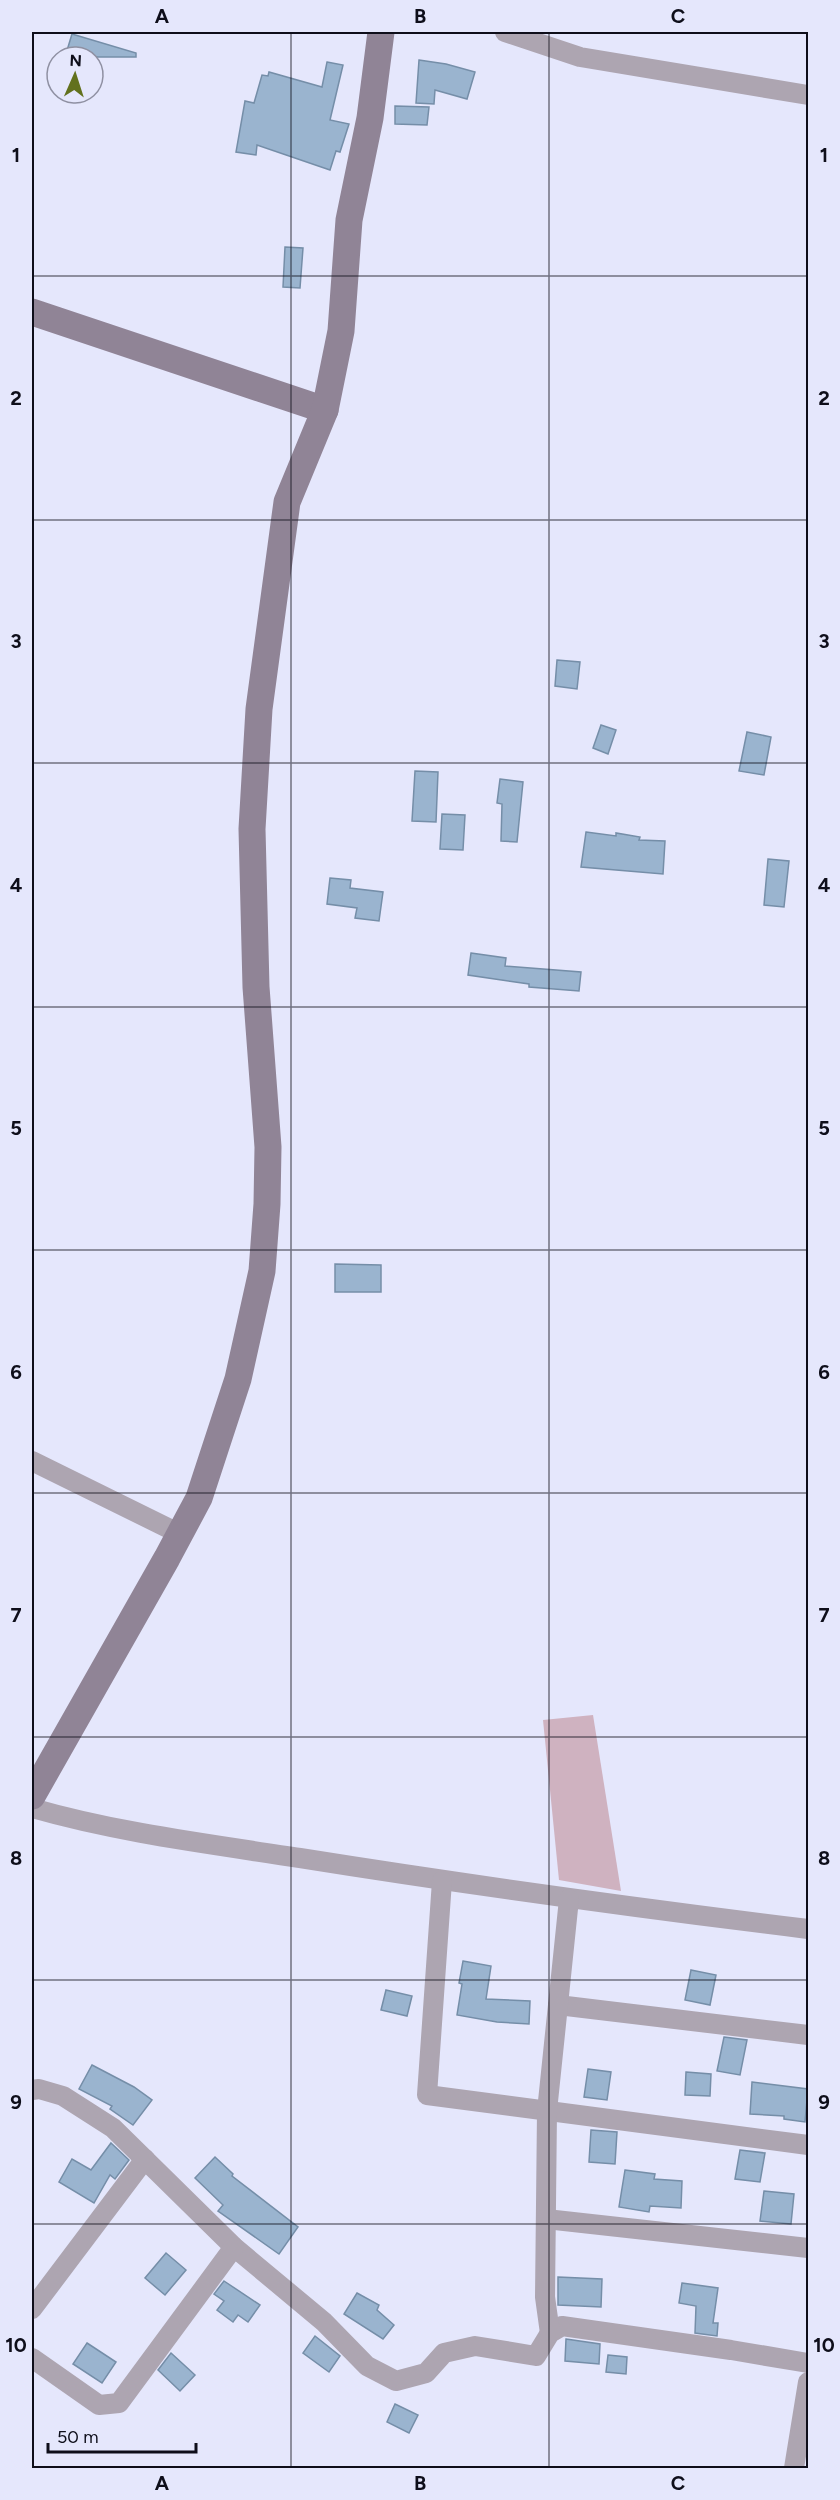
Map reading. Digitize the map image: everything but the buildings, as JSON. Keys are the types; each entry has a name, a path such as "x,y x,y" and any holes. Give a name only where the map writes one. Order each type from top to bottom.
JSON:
{"street":[{"path":"32,1796 199,1498 238,1379 262,1271 268,1147 256,987 252,829 259,709 287,502 325,410 341,331 349,220 370,117 381,32"},
{"path":"505,32 579,57 808,95"},
{"path":"32,312 325,410"},
{"path":"32,1461 180,1534"},
{"path":"32,1808 65,1818 162,1836 442,1881 808,1929"},
{"path":"442,1881 427,2096 808,2145"},
{"path":"550,2334 545,2297 547,2111 569,1899"},
{"path":"558,2004 808,2035"},
{"path":"32,2090 39,2089 63,2096 113,2128 234,2247 324,2322 367,2366 396,2381 426,2373 444,2353 475,2346 536,2356 550,2334 562,2326 697,2344 808,2363"},
{"path":"32,2309 146,2159"},
{"path":"546,2219 808,2248"},
{"path":"32,2358 99,2405 119,2403 234,2247"},
{"path":"794,2469 808,2382"}],"shaded area":[{"path":"593,1715 621,1891 559,1880 543,1720"}]}
